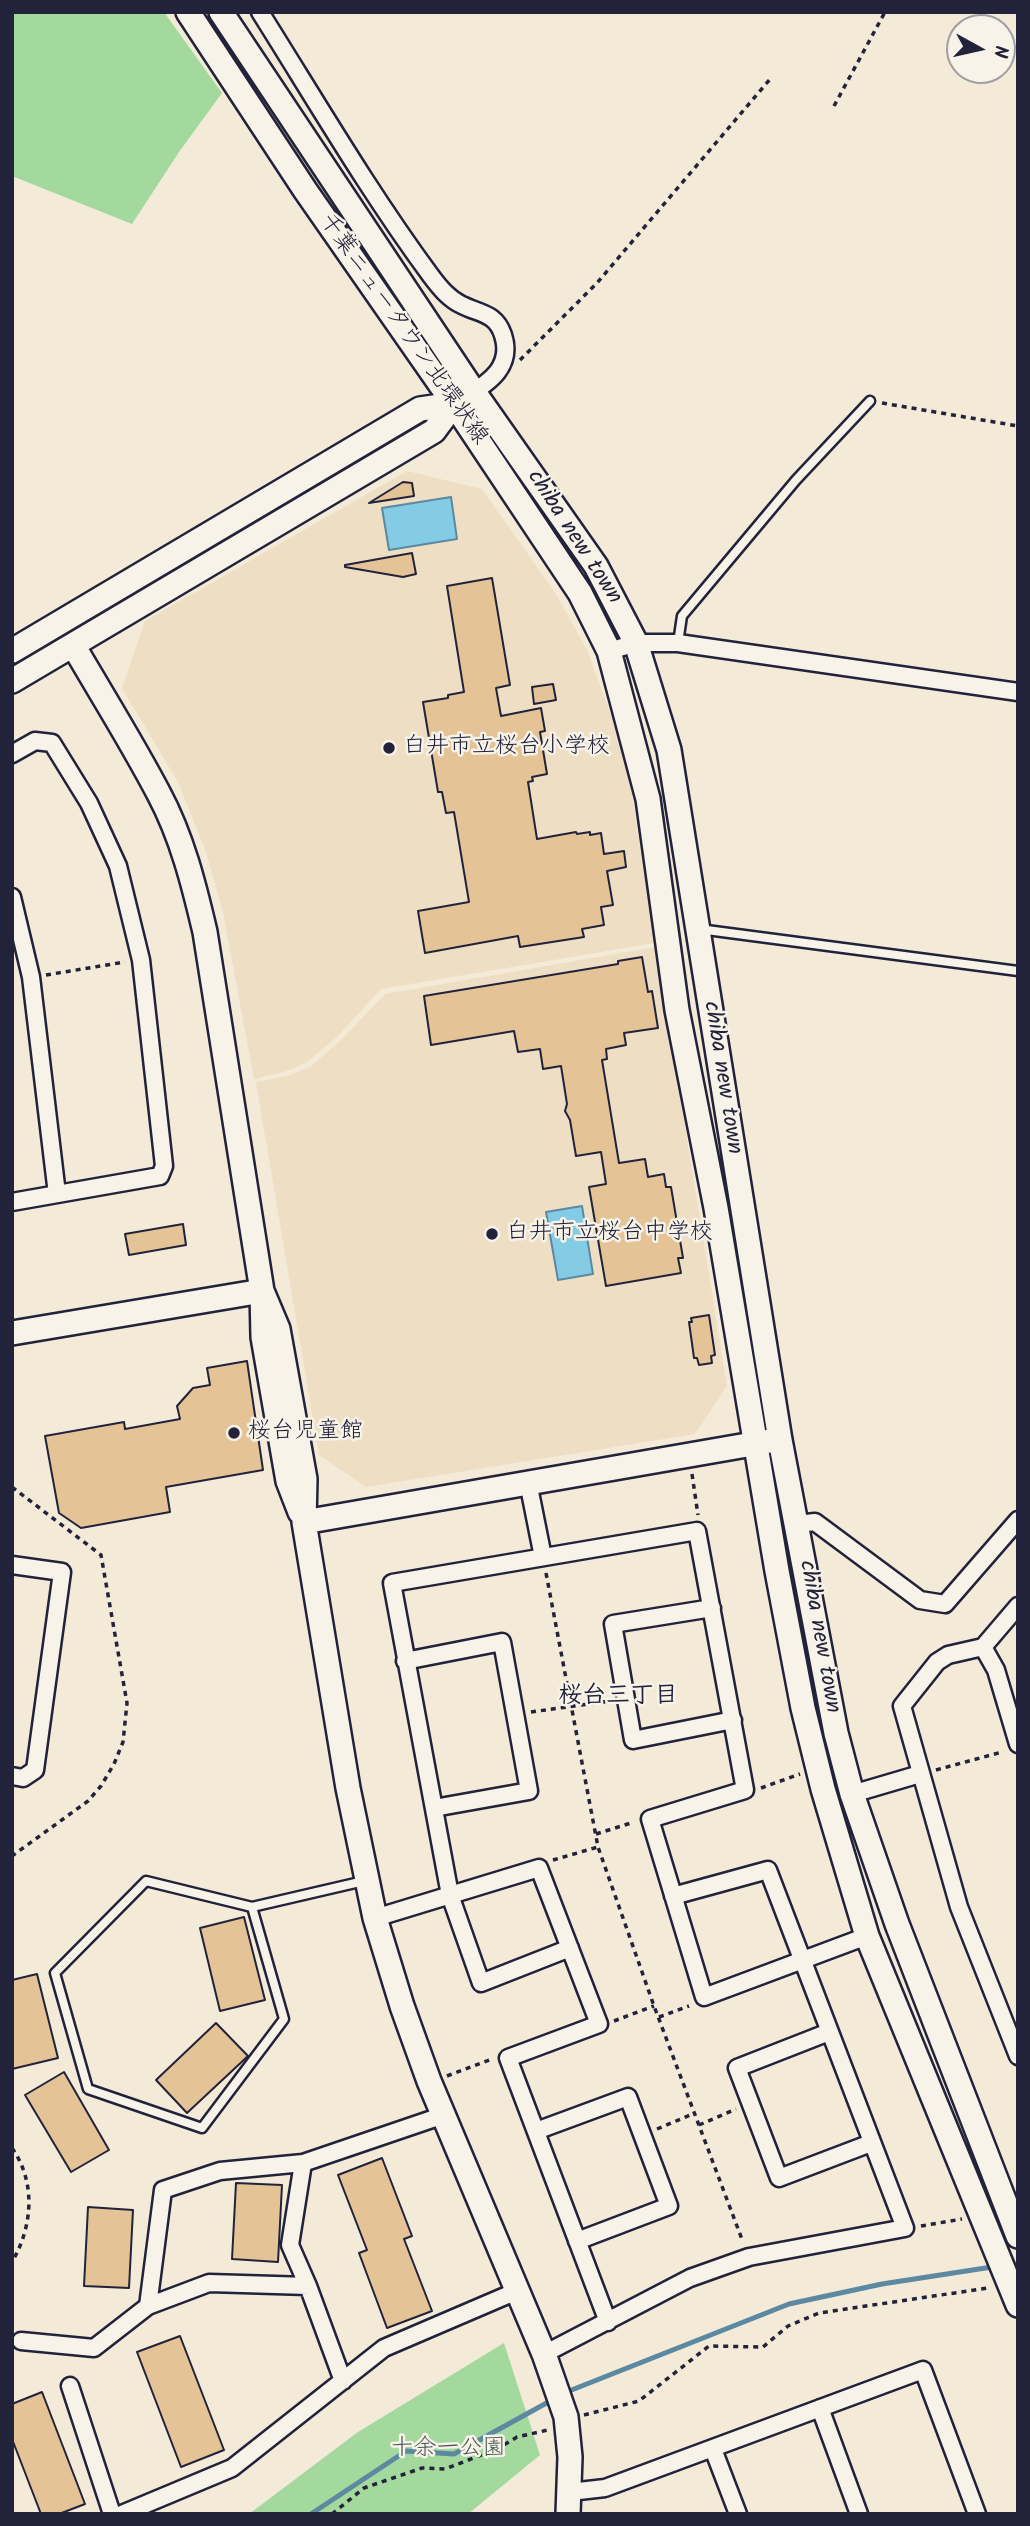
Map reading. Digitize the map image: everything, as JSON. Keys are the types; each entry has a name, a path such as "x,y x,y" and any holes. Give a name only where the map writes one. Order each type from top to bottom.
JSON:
{"main road":[{"name":"千葉ニュータウン北環状線","path":"188,12 305,190 474,392 609,651"},
{"name":"chiba new town","path":"221,12 474,392 596,566 636,643 668,750 780,1440 836,1733 852,1794 910,1960 1013,2208 1018,2236"},
{"path":"12,681 434,431 474,392"},
{"path":"12,651 420,409 474,392"},
{"path":"73,645 160,796 178,838 194,889 205,932 262,1291 278,1329 304,1479 304,1522 348,1788 375,1918 402,2006 444,2115 544,2354 566,2417 570,2457 569,2503"},
{"name":"chiba new town","path":"609,651 648,799 677,1010 716,1208 803,1708 822,1789 867,1936 1018,2305"},
{"path":"12,1333 262,1291"},
{"path":"304,1522 780,1440"}],"street":[{"path":"260,12 393,224 433,278 446,294 463,306 485,312 495,320 502,331 506,355 502,367 474,392"},
{"path":"609,651 636,643 678,643 1018,692"},
{"path":"12,754 35,741 52,743 89,803 118,866 141,960 164,1166 160,1176 12,1202"},
{"path":"12,897 31,977 57,1194"},
{"path":"528,1482 543,1558"},
{"path":"797,1524 816,1522 920,1600 945,1604 1018,1520"},
{"path":"570,1948 481,1983 450,1895 392,1583 697,1531 746,1790 650,1819 704,1997 867,1936"},
{"path":"12,1565 62,1573 35,1770 23,1778 12,1776"},
{"path":"1018,1606 983,1647 948,1655 937,1662 902,1706 960,1907 1018,2056"},
{"path":"712,1608 613,1624 633,1740 733,1720"},
{"path":"405,1661 502,1643 529,1791 434,1808"},
{"path":"983,1647 996,1671 1012,1748"},
{"path":"852,1794 920,1774"},
{"path":"375,1918 538,1868 599,2024 508,2058 608,2322"},
{"path":"544,2354 690,2278 749,2257 905,2228 768,1870 673,1896"},
{"path":"830,2032 737,2068 779,2178 871,2143"},
{"path":"536,2131 628,2097 669,2206 577,2241"},
{"path":"148,2306 163,2190 220,2171 303,2163 444,2115"},
{"path":"303,2163 290,2245 343,2381"},
{"path":"21,2341 94,2348 148,2306 209,2283 308,2286"},
{"path":"122,2514 233,2468 384,2348 517,2291"},
{"path":"569,2503 923,2370 977,2514"},
{"path":"70,2386 111,2514"},
{"path":"820,2409 859,2514"},
{"path":"713,2449 738,2514"}],"lane":[{"path":"678,643 682,616 796,480 870,401"},
{"path":"696,928 1018,971"},
{"path":"252,1907 284,2019 202,2128 88,2089 55,1973 146,1881 252,1907 367,1880"}],"path":[{"path":"834,106 885,12"},
{"path":"474,392 529,353 597,283 771,78"},
{"path":"870,401 1018,426"},
{"path":"31,977 141,960"},
{"path":"691,1471 698,1515 697,1531"},
{"path":"12,1487 101,1555 127,1703 122,1742 114,1764 101,1786 88,1801 12,1856"},
{"path":"543,1558 598,1847 654,2006 749,2257"},
{"path":"515,1714 626,1699"},
{"path":"920,1774 1012,1748"},
{"path":"746,1790 803,1773"},
{"path":"596,1834 650,1819"},
{"path":"538,1868 598,1847"},
{"path":"659,2017 697,2003 704,1997"},
{"path":"599,2024 654,2006"},
{"path":"445,2077 495,2058 508,2058"},
{"path":"699,2125 751,2103"},
{"path":"642,2135 695,2113"},
{"path":"12,2147 22,2162 29,2200 26,2227 12,2262"},
{"path":"905,2228 982,2216"},
{"path":"577,2418 639,2401 709,2346 763,2347 788,2326 819,2313 992,2287"},
{"path":"332,2514 364,2488 422,2468 445,2469 497,2449 517,2437 539,2434 552,2428"}],"shaded area":[{"name":"白井市立桜台小学校","path":"407,471 482,489 556,594 587,650 611,715 630,781 655,943 381,989 338,1036 307,1062 287,1071 254,1079 223,912 206,852 178,782 122,688 145,621"},
{"name":"白井市立桜台中学校","path":"656,947 727,1386 695,1434 366,1487 319,1455 256,1082 287,1076 310,1067 340,1041 385,994"}],"green space":[{"path":"12,12 164,12 222,93 132,224 12,176"},
{"name":"十余一公園","path":"504,2343 540,2455 468,2514 249,2514 358,2432"}],"water":[{"path":"451,497 457,539 389,550 382,508"},
{"path":"582,1206 593,1274 558,1280 546,1212"}],"building":[{"path":"403,482 412,483 414,496 369,503"},
{"path":"412,553 416,574 403,577 345,567 345,565"},
{"path":"492,578 510,685 496,688 501,716 541,708 545,731 540,732 547,774 532,777 533,781 528,782 537,839 576,832 590,832 590,835 601,833 604,854 624,851 626,867 607,871 613,905 601,907 604,925 582,929 584,937 520,947 518,936 425,953 418,911 469,902 454,812 446,813 442,792 438,792 423,702 464,692 447,586"},
{"path":"553,684 556,700 534,704 532,687"},
{"path":"642,957 648,992 652,991 658,1028 624,1033 626,1045 606,1049 607,1059 602,1060 619,1163 645,1159 648,1177 664,1174 666,1187 671,1187 683,1258 678,1258 681,1273 606,1286 589,1187 606,1184 601,1152 576,1156 570,1120 565,1111 567,1104 561,1066 543,1069 540,1049 518,1052 514,1031 431,1045 424,996 618,964 618,961"},
{"path":"183,1224 186,1245 129,1255 125,1234"},
{"path":"709,1315 715,1355 711,1356 712,1363 699,1365 697,1358 694,1358 689,1322 692,1322 691,1318"},
{"path":"247,1361 263,1470 166,1487 170,1512 81,1528 59,1513 45,1436 124,1422 125,1429 180,1419 177,1406 193,1388 210,1385 207,1368"},
{"path":"244,1917 265,2000 220,2011 200,1928"},
{"path":"37,1974 58,2058 12,2069 12,1980"},
{"path":"216,2023 248,2056 187,2113 156,2080"},
{"path":"64,2072 109,2150 71,2172 25,2095"},
{"path":"382,2158 412,2236 404,2239 432,2311 387,2328 359,2253 367,2250 338,2175"},
{"path":"236,2183 282,2185 278,2262 232,2259"},
{"path":"88,2207 133,2210 129,2288 84,2286"},
{"path":"180,2336 224,2450 181,2467 137,2352"},
{"path":"42,2392 85,2504 59,2514 41,2514 12,2439 12,2404"}],"waterway":[{"path":"564,2393 789,2304 882,2284 992,2267"},
{"path":"311,2514 406,2451 454,2454 552,2400"}],"place":[{"name":"白井市立桜台小学校","path":"389,748"},
{"name":"白井市立桜台中学校","path":"492,1234"},
{"name":"桜台児童館","path":"234,1433"}],"district":[{"name":"桜台三丁目","path":"618,1698"}]}
